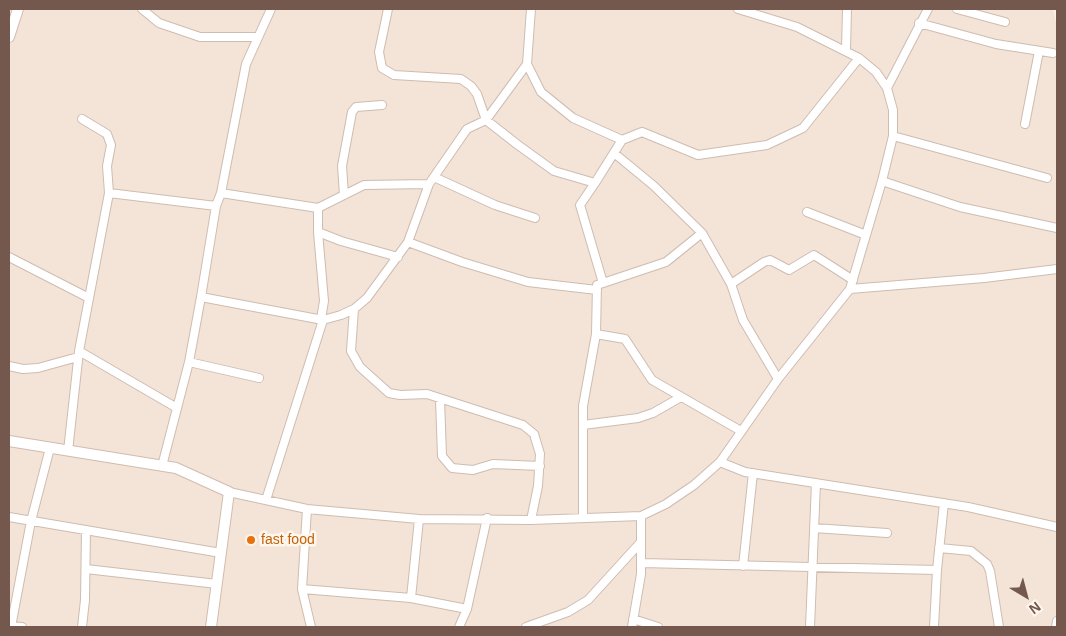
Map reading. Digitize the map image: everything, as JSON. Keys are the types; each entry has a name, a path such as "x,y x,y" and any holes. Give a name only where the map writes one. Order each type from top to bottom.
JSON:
{"street":[{"path":"142,9 159,23 200,37 258,37"},
{"path":"388,9 379,52 382,68 394,75 461,79 477,94 486,120 554,171 595,183"},
{"path":"531,9 527,64 541,92 573,118 622,140"},
{"path":"9,441 176,468 229,492 307,509 419,519 487,518 531,520 641,516 666,504 694,485 720,462 778,379 850,289 882,181 892,136 893,110 887,88 876,72 846,50 796,27 738,9"},
{"path":"846,9 846,50"},
{"path":"887,88 919,23 928,9"},
{"path":"957,9 1005,22"},
{"path":"162,466 189,362 216,206 221,193 246,64 269,10"},
{"path":"9,37 14,12"},
{"path":"919,23 996,44 1053,53"},
{"path":"1025,124 1039,51"},
{"path":"603,283 580,204 622,140 642,132 698,155 767,145 803,128 859,58"},
{"path":"201,297 322,319 341,315 354,309 367,298 408,242 431,180 468,129 486,120 527,64"},
{"path":"344,195 342,166 352,112 356,107 382,105"},
{"path":"68,451 79,354 109,193 107,166 110,138 107,134 82,118"},
{"path":"892,136 1047,178"},
{"path":"614,153 654,186 702,233 731,284 743,320 778,379"},
{"path":"221,193 318,208 364,185 431,180 534,218"},
{"path":"882,181 960,206 1057,228"},
{"path":"109,193 216,206"},
{"path":"266,500 322,319 324,301 318,232 318,208"},
{"path":"807,212 866,235"},
{"path":"318,232 341,241 398,257"},
{"path":"583,517 582,406 596,334 597,285 666,262 702,233"},
{"path":"408,242 462,262 528,282 597,290"},
{"path":"731,284 764,262 770,260 789,270 814,255 852,280"},
{"path":"9,257 89,298"},
{"path":"850,289 984,278 1057,269"},
{"path":"354,309 352,351 360,368 389,393 400,395 426,394 523,425 534,434 539,445 540,466 531,520"},
{"path":"596,334 625,339 652,380 741,431"},
{"path":"9,366 23,369 38,368 79,354 177,408"},
{"path":"189,362 260,378"},
{"path":"583,426 638,418 654,413 681,397"},
{"path":"440,400 442,456 452,468 473,470 493,464 540,466"},
{"path":"22,627 11,627 12,600 50,448"},
{"path":"720,462 753,473 944,503 1057,527"},
{"path":"743,566 753,473"},
{"path":"810,627 816,483"},
{"path":"211,627 229,492"},
{"path":"934,627 937,570 944,503"},
{"path":"307,509 302,589 311,627"},
{"path":"641,516 640,543 642,563 632,623 658,627"},
{"path":"9,517 221,553"},
{"path":"459,627 467,609 487,518"},
{"path":"411,598 419,519"},
{"path":"814,528 888,533"},
{"path":"82,627 86,569 86,530"},
{"path":"526,627 568,612 588,600 640,543"},
{"path":"939,548 971,551 987,564 990,571 999,627"},
{"path":"642,563 937,570"},
{"path":"86,569 217,584"},
{"path":"302,589 411,598 467,609"},
{"path":"1056,627 1057,621"}],"shaded area":[{"path":"9,9 1053,9 1057,27 1057,627 9,627"}],"place":[{"name":"fast food","path":"251,540"}]}
